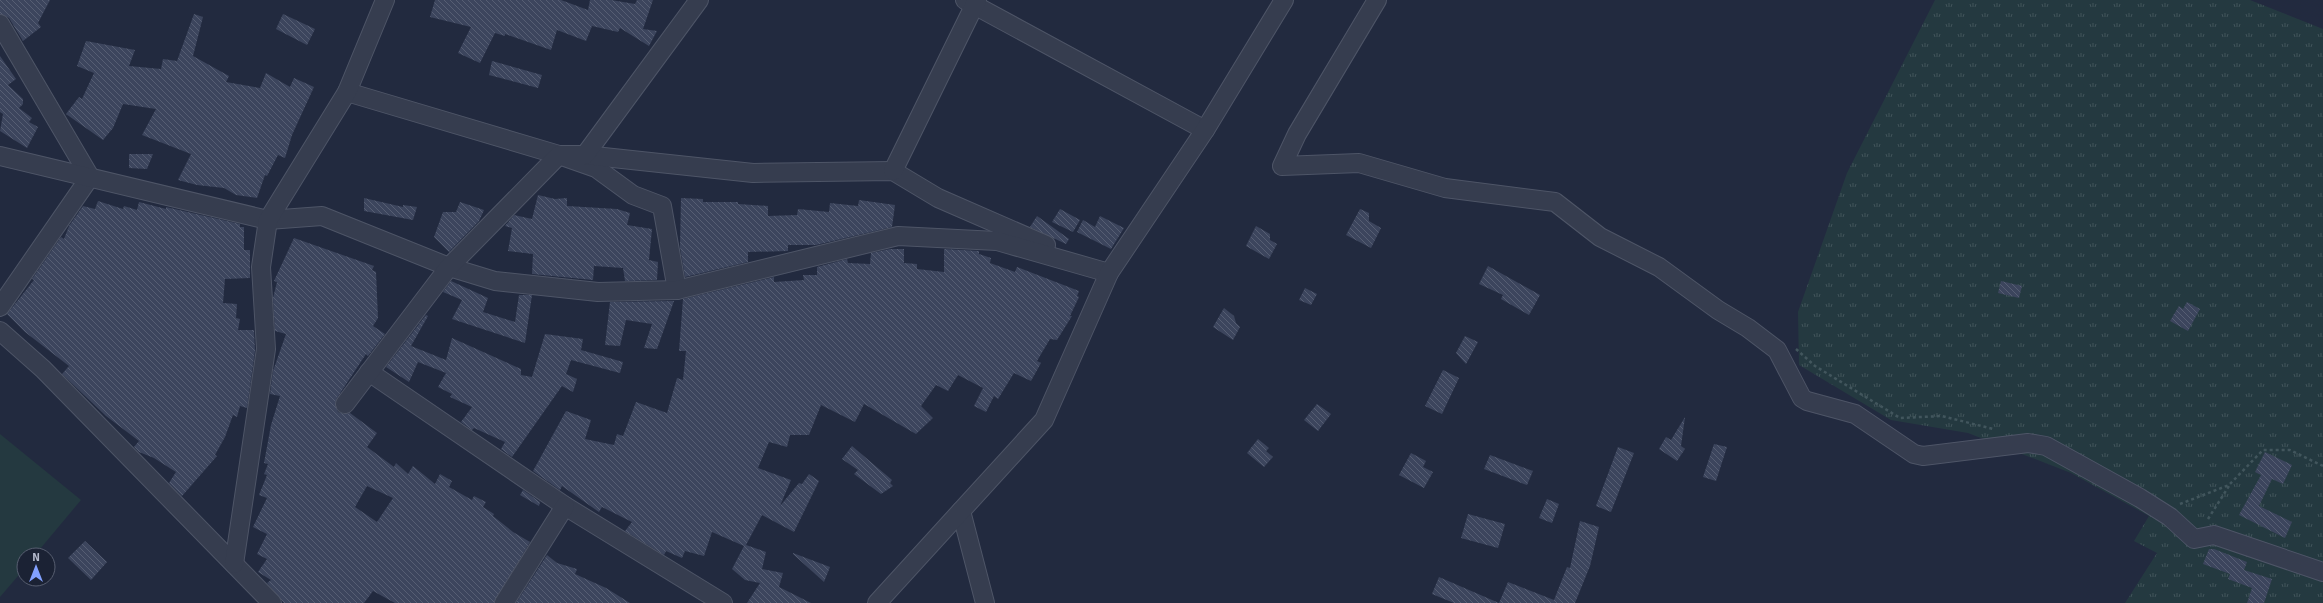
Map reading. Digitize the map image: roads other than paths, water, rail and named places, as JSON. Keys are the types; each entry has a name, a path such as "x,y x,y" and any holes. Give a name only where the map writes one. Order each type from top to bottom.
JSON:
{"street":[{"path":"234,564 266,349 261,267 268,220 347,92 385,0"},
{"path":"585,156 699,0"},
{"path":"877,603 1044,420 1109,273 1205,130 1284,0"},
{"path":"1377,0 1297,134 1282,166 1359,163 1445,188 1555,202 1600,237 1658,266 1718,310 1748,328 1777,350 1802,398 1855,414 1914,454 1923,456 2028,443 2046,446 2161,512 2194,539 2202,536 2214,535 2323,572"},
{"path":"893,172 972,2 1205,130"},
{"path":"0,24 90,177"},
{"path":"347,92 559,155 596,168 633,195 662,206 677,290"},
{"path":"345,404 449,266 559,155 585,156 753,173 893,172 938,198 1109,273"},
{"path":"0,156 268,220 322,216 449,266 495,281 598,292 677,290 898,236 997,241 1109,273"},
{"path":"0,307 90,177"},
{"path":"0,331 43,369 272,603"},
{"path":"369,372 565,506 723,603"},
{"path":"504,603 565,506"},
{"path":"961,511 985,603"}]}
